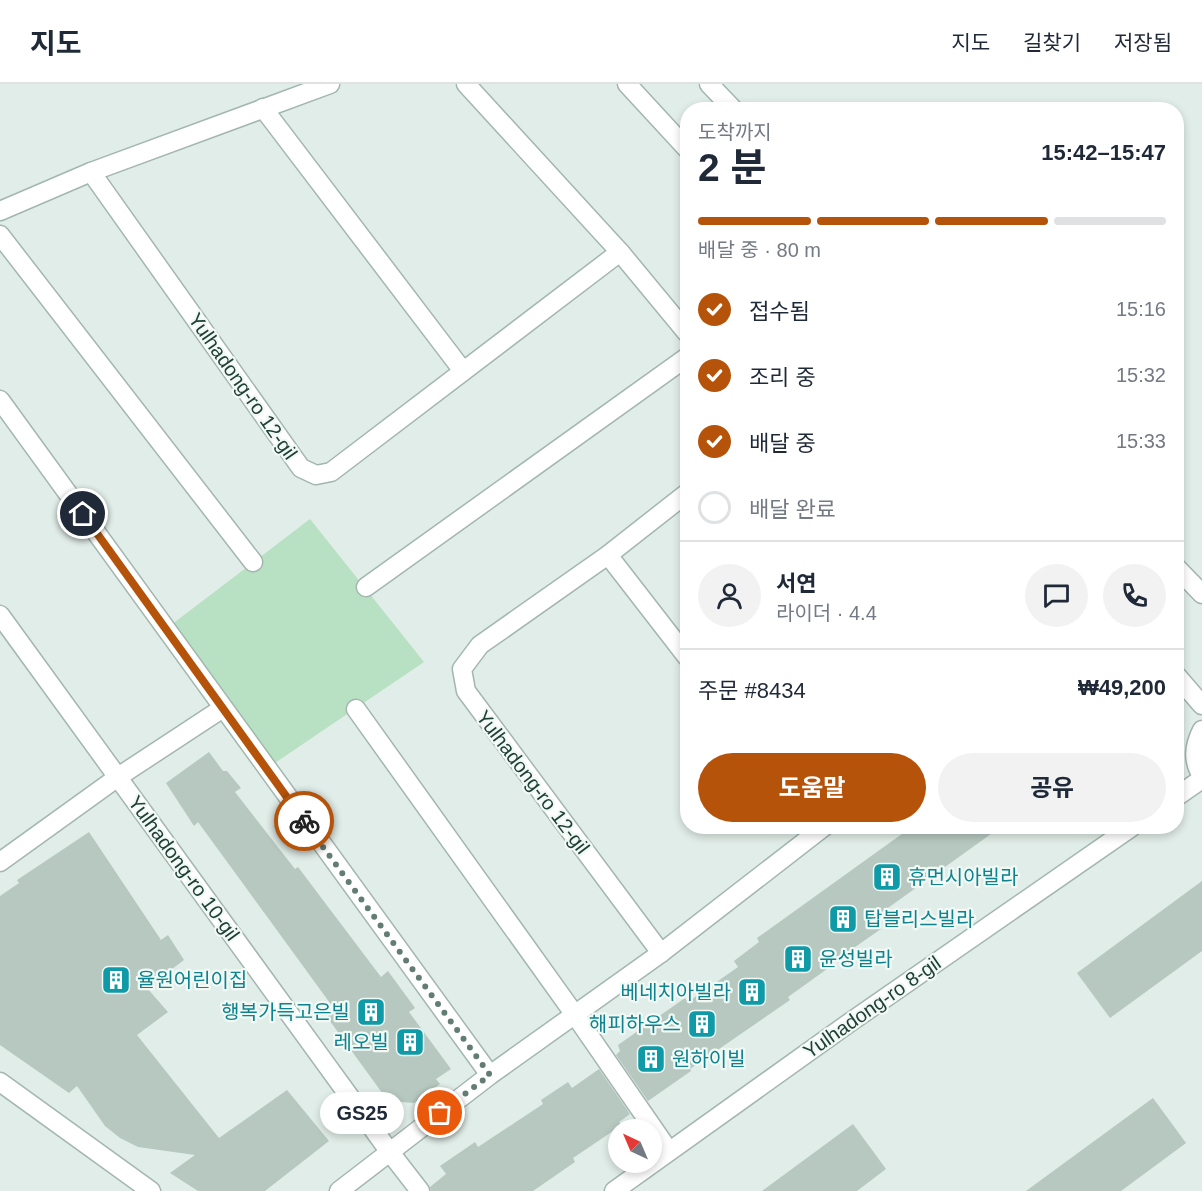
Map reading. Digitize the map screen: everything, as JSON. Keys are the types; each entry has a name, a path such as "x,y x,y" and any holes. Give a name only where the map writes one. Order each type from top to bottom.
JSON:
{"street":[{"path":"0,211 91,172 330,84"},
{"path":"466,84 620,252 680,325"},
{"path":"627,84 680,141"},
{"path":"709,84 726,102"},
{"path":"263,108 463,371"},
{"name":"Yulhadong-ro 12-gil","path":"91,172 301,468 316,475 332,472 620,252"},
{"path":"0,236 253,562"},
{"path":"366,588 680,362"},
{"path":"0,400 490,1075"},
{"name":"Yulhadong-ro 12-gil","path":"661,953 466,691 462,669 480,645 608,555 680,498"},
{"path":"608,555 680,648"},
{"path":"1184,575 1202,594"},
{"name":"Yulhadong-ro 10-gil","path":"0,615 420,1191"},
{"path":"1184,684 1202,705"},
{"path":"0,862 118,777 223,708"},
{"path":"356,709 576,1015 669,1151"},
{"path":"1184,790 1202,777 1195,756 1196,743 1202,730"},
{"path":"339,1191 490,1075 661,953 813,834"},
{"name":"Yulhadong-ro 8-gil","path":"614,1191 1122,834"},
{"path":"0,1082 151,1191"}],"green space":[{"path":"310,519 424,662 266,769 167,628"}],"building":[{"path":"209,752 223,771 227,771 241,788 235,792 295,869 298,867 381,977 388,971 415,1008 409,1012 451,1069 436,1079 440,1084 414,1103 388,1101 327,1017 335,1010 198,822 194,826 166,783"},
{"path":"89,832 161,940 168,935 184,960 147,988 168,1012 137,1035 219,1138 287,1090 329,1141 265,1191 198,1191 170,1173 195,1155 138,1147 120,1138 105,1126 77,1086 69,1093 0,1045 0,896 19,883 17,880"},
{"path":"902,834 991,834 874,918 881,929 788,997 790,1000 648,1101 616,1055 620,1051 618,1045 685,998 688,1002 738,967 734,961 759,942 757,938"},
{"path":"1202,881 1202,951 1110,1018 1077,973"},
{"path":"599,1069 630,1114 623,1119 608,1119 608,1134 573,1158 575,1162 533,1191 431,1191 430,1187 446,1174 440,1166 475,1142 478,1147 543,1104 541,1100 568,1082 572,1088"},
{"path":"1153,1098 1186,1143 1121,1191 1026,1191"},
{"path":"853,1124 886,1169 857,1191 762,1191"}],"way so far":[{"path":"304,821 490,1075 440,1113"}],"place":[{"name":"휴먼시아빌라","path":"887,877"},
{"name":"탑블리스빌라","path":"843,919"},
{"name":"윤성빌라","path":"798,959"},
{"name":"율원어린이집","path":"116,980"},
{"name":"베네치아빌라","path":"752,992"},
{"name":"행복가득고은빌","path":"371,1012"},
{"name":"해피하우스","path":"702,1024"},
{"name":"레오빌","path":"410,1042"},
{"name":"원하이빌","path":"651,1059"},
{"name":"GS25","path":"440,1113"}],"route":[{"path":"83,514 304,821"}]}
